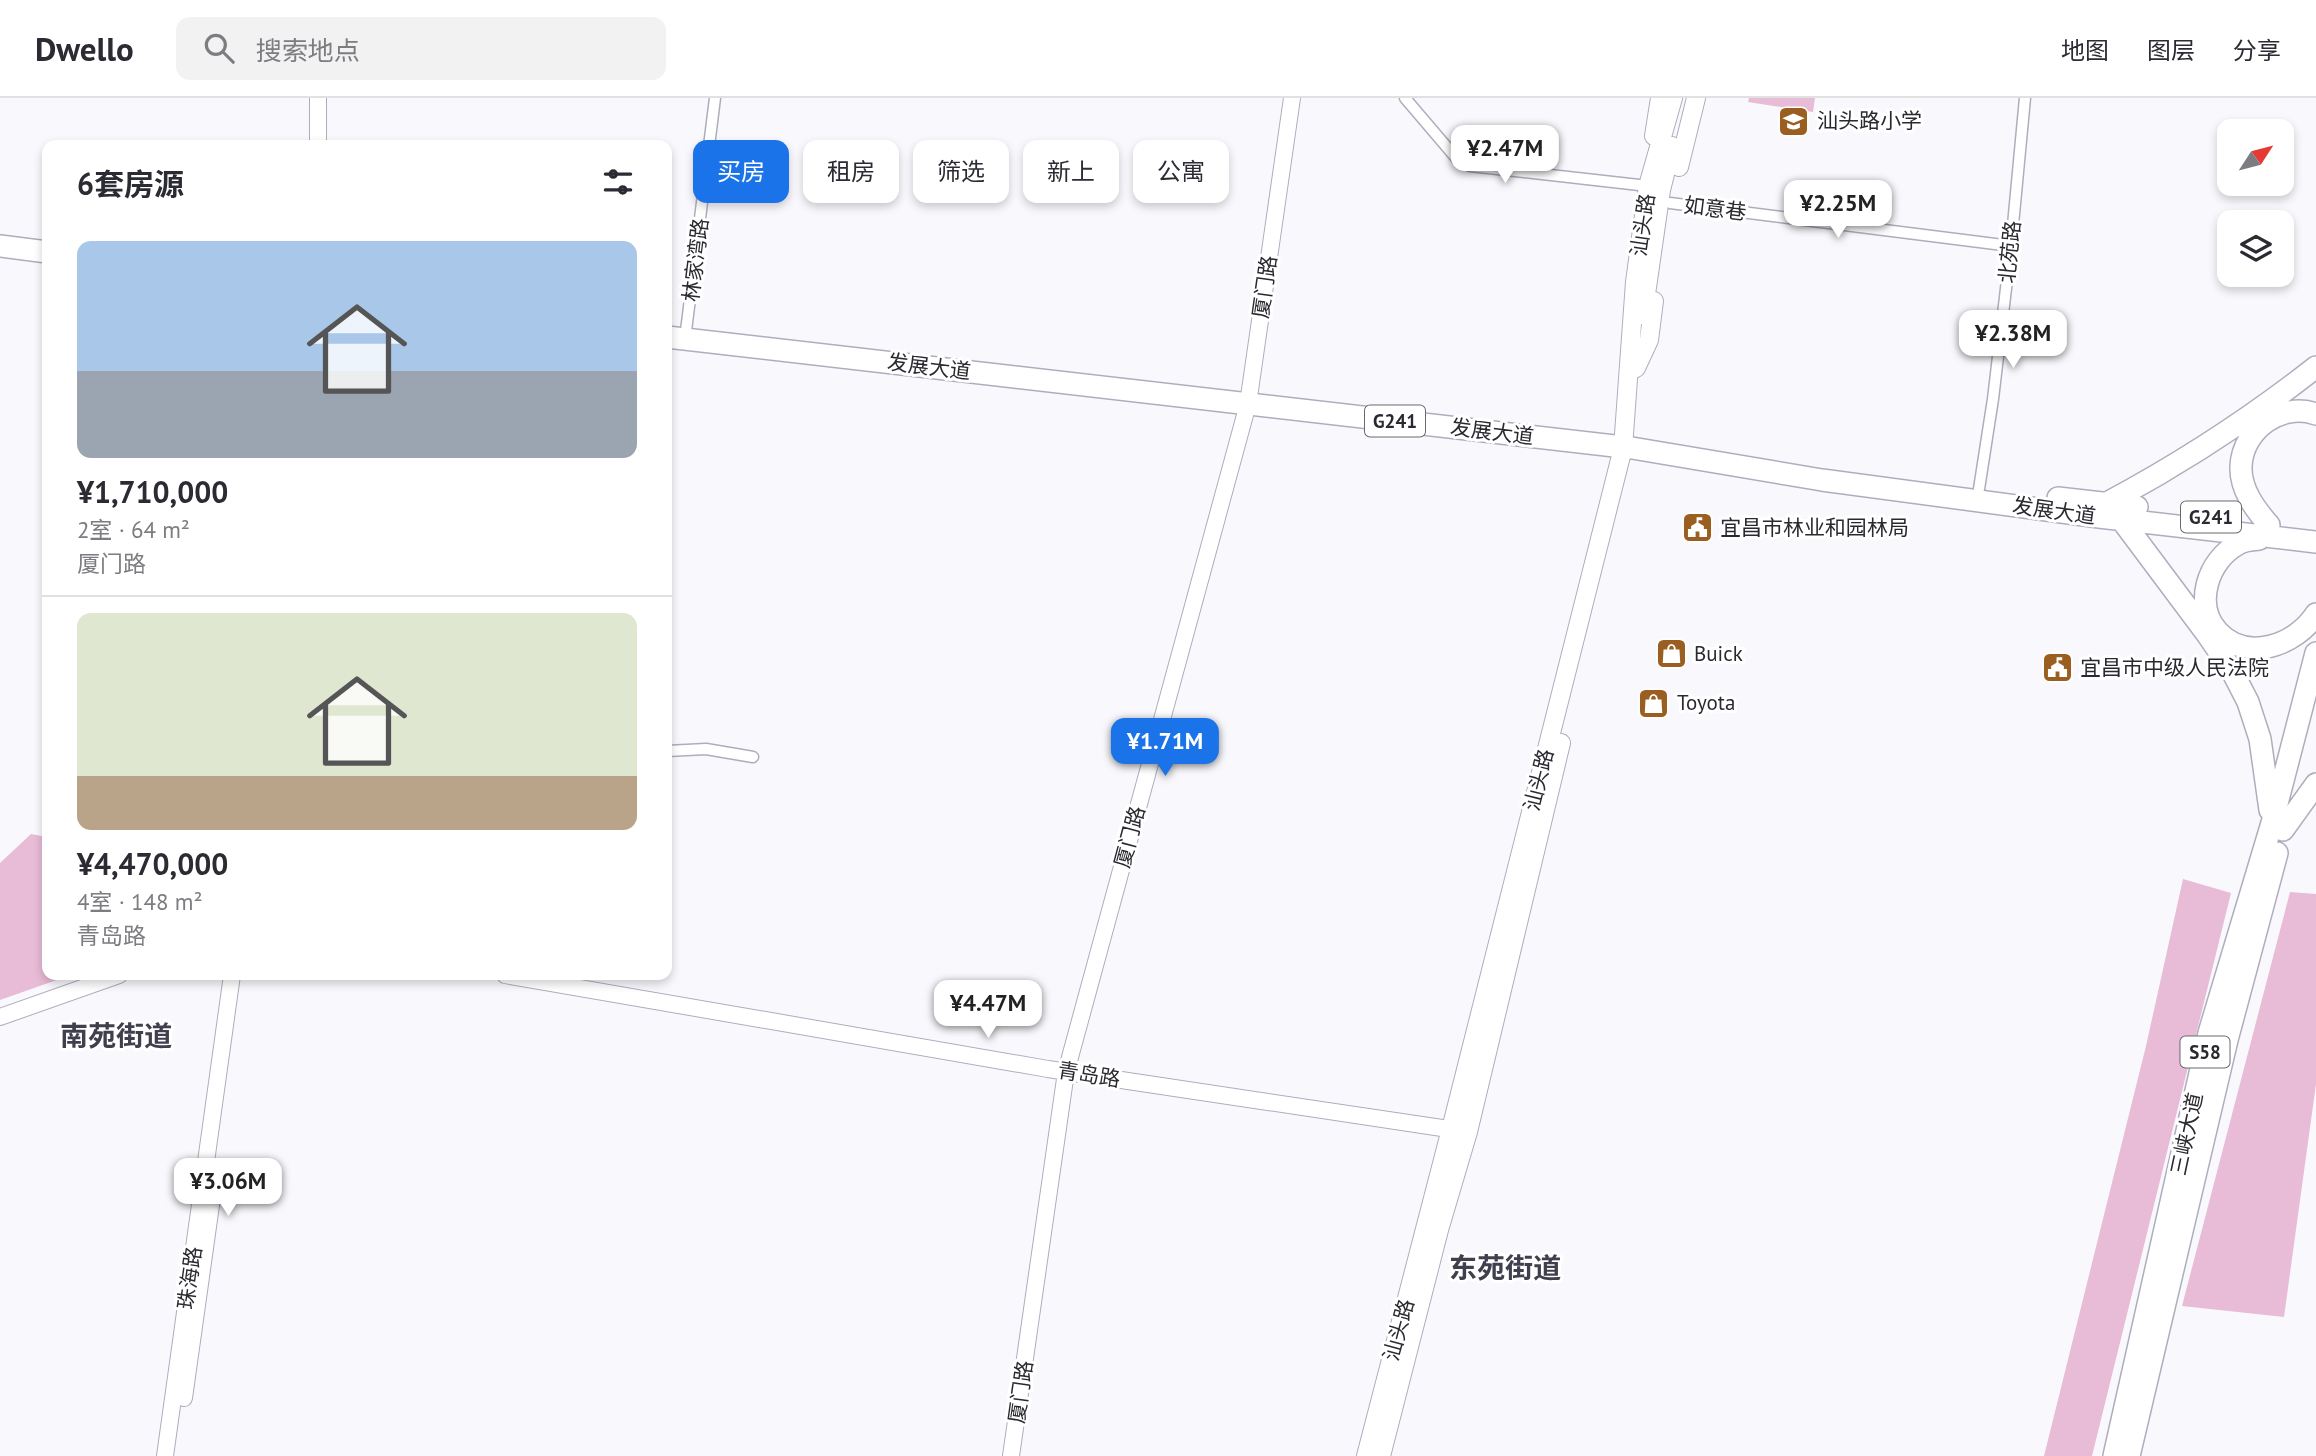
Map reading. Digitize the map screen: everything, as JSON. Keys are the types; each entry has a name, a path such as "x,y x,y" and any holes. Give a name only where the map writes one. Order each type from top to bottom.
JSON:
{"highway":[{"path":"0,246 42,252"},
{"path":"0,257 42,263"},
{"name":"发展大道","path":"676,333 1628,442 1979,489 2114,511"},
{"path":"2278,826 2260,739 2248,702 2231,669 2114,511 2157,476 2316,367"},
{"path":"2316,414 2293,410 2275,415 2259,427 2248,441 2241,466 2244,487 2270,531 2240,542 2221,556 2210,573 2205,592 2207,611 2217,631 2232,642 2251,648 2271,647 2293,638 2316,614"},
{"name":"发展大道","path":"1628,442 1822,480 2114,511 2270,531 2316,542"},
{"name":"发展大道","path":"2270,531 2316,531"},
{"name":"三峡大道","path":"2129,1456 2278,826 2316,653"},
{"name":"三峡大道","path":"2114,1456 2209,1033 2316,707"},
{"path":"2278,826 2316,784"}],"main road":[{"path":"1648,186 1660,98"},
{"name":"汕头路","path":"1628,442 1635,282 1648,186 1673,98"},
{"name":"汕头路","path":"1366,1456 1459,1130 1628,442 1661,190 1685,98"},
{"path":"1636,368 1649,340 1670,203 1696,98"},
{"name":"汕头路","path":"1381,1456 1439,1230 1459,1130"}],"street":[{"path":"316,98 316,140"},
{"name":"林家湾路","path":"676,333 715,98"},
{"name":"厦门路","path":"1012,1456 1066,1072 1249,398 1292,98"},
{"path":"1405,98 1457,159 1469,166 1648,186"},
{"name":"北苑路","path":"1979,489 1993,400 2025,98"},
{"name":"如意巷","path":"1670,203 2011,246"},
{"path":"672,750 706,749 753,757"},
{"path":"0,1017 104,980"},
{"name":"珠海路","path":"165,1456 231,980"},
{"name":"珠海路","path":"176,1456 241,980"},
{"name":"青岛路","path":"534,980 1066,1072 1459,1130"}],"shaded area":[{"path":"1749,98 1815,98 1813,112 1748,102"},
{"path":"31,834 42,836 42,980 57,980 0,1000 0,863"},
{"path":"2183,879 2231,893 2092,1456 2044,1456 2146,1046"},
{"path":"2290,892 2316,894 2316,1084 2284,1317 2182,1306"}],"place":[{"name":"汕头路小学","path":"1794,121"},
{"name":"宜昌市林业和园林局","path":"1697,528"},
{"name":"Buick","path":"1671,654"},
{"name":"宜昌市中级人民法院","path":"2057,668"},
{"name":"Toyota","path":"1654,703"}],"district":[{"name":"南苑街道","path":"116,1036"},
{"name":"东苑街道","path":"1505,1268"}]}
